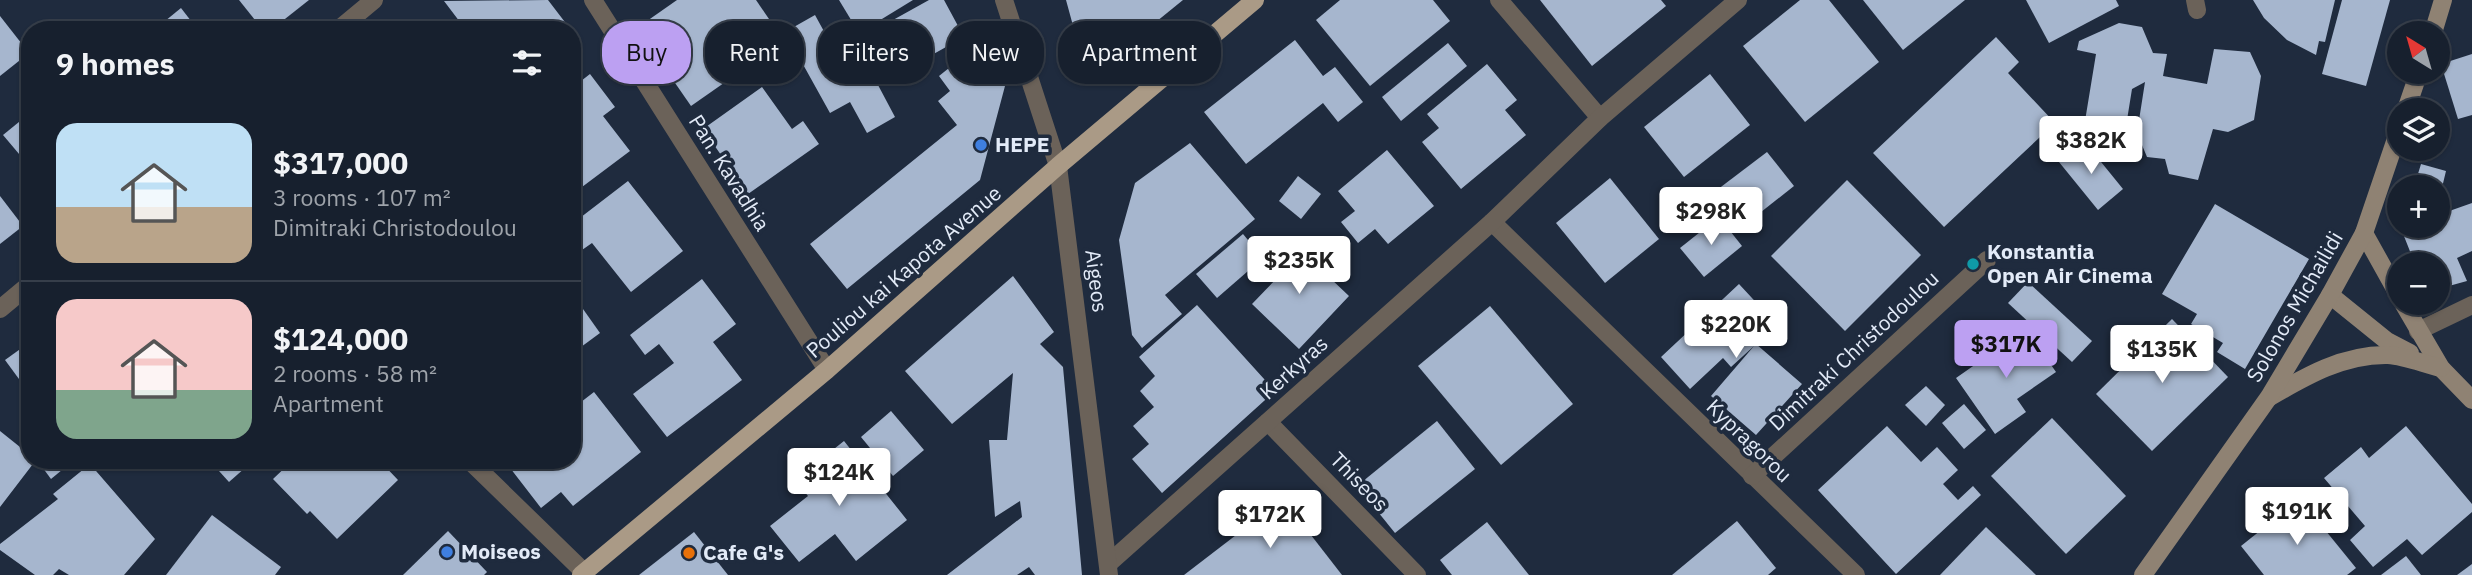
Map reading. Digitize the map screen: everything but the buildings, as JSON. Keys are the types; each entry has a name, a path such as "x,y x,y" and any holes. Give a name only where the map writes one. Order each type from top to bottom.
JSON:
{"main road":[{"name":"Pouliou kai Kapota Avenue","path":"583,574 827,370 1058,166 1255,0"},
{"path":"2437,21 2443,0"},
{"name":"Solonos Michailidi","path":"2143,575 2269,397 2330,295 2364,233 2388,161"},
{"path":"2364,233 2387,274"},
{"path":"2330,295 2387,341 2441,368"},
{"path":"2409,315 2441,368 2472,400"},
{"path":"2269,397 2317,371 2370,356 2390,355 2441,368"}],"street":[{"path":"349,21 374,0"},
{"name":"Pan. Kavadhia","path":"593,0 827,370"},
{"name":"Aigeos","path":"1004,0 1058,166 1109,569"},
{"path":"1499,0 1600,118"},
{"name":"Kerkyras","path":"1109,569 1268,422 1492,222 1600,118 1738,0"},
{"name":"Kypragorou","path":"1492,222 1856,575"},
{"name":"Dimitraki Christodoulou","path":"1752,476 1987,260"},
{"path":"0,309 21,292"},
{"path":"2418,331 2472,304"},
{"name":"Thiseos","path":"1268,422 1417,575"},
{"path":"478,469 583,574"}],"place":[{"name":"HEPE","path":"981,145"},
{"name":"Konstantia Open Air Cinema","path":"1973,264"},
{"name":"Moiseos","path":"447,552"},
{"name":"Cafe G's","path":"689,553"}]}
